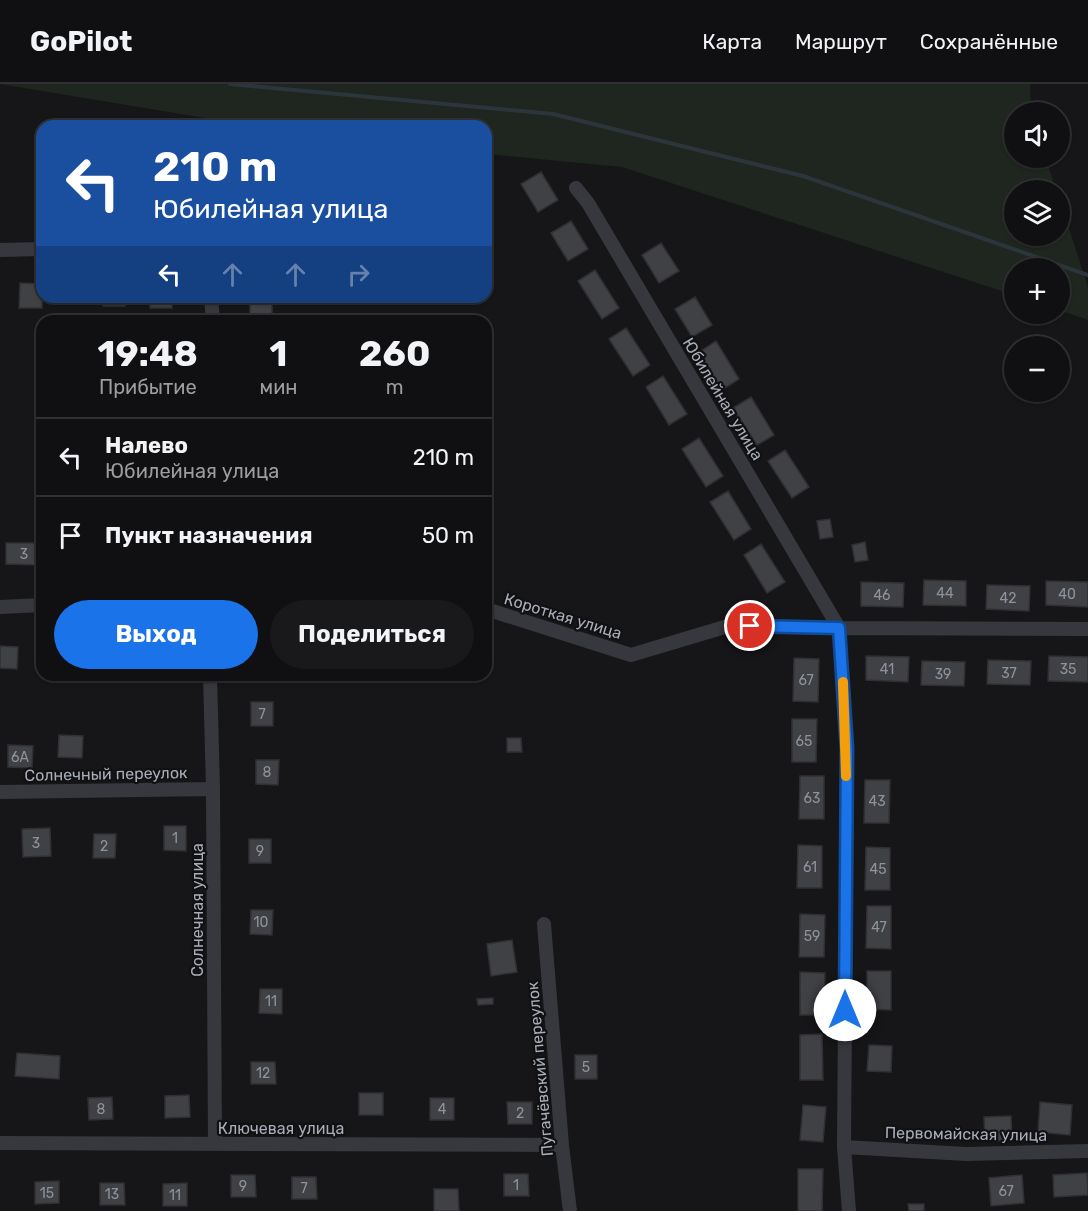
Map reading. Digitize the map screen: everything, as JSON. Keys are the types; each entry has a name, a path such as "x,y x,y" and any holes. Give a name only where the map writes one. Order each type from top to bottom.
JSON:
{"street":[{"name":"Юбилейная улица","path":"576,188 588,202 839,628 847,749 844,1148 849,1211"},
{"path":"0,250 36,249"},
{"path":"0,607 36,605"},
{"name":"Короткая улица","path":"492,611 631,655 728,626 839,628"},
{"path":"839,628 1088,629"},
{"name":"Солнечная улица","path":"210,681 215,1144"},
{"name":"Солнечный переулок","path":"0,792 213,789"},
{"name":"Пугачёвский переулок","path":"544,924 562,1145 570,1211"},
{"name":"Ключевая улица","path":"0,1143 562,1145"},
{"name":"Первомайская улица","path":"844,1148 966,1154 1088,1151"}],"shaded area":[{"path":"0,84 1030,84 1031,102 1004,102 1004,168 1049,168 1053,180 1004,180 1004,246 1070,246 1070,232 1088,287 1088,320 1070,314 1070,258 1004,258 1004,292 622,167 492,155 492,120 217,120"}],"building":[{"path":"541,172 558,200 538,212 521,184"},
{"path":"571,221 588,249 568,261 551,233"},
{"path":"661,243 679,271 659,283 642,255"},
{"path":"595,270 619,308 602,319 578,281"},
{"path":"20,283 36,284 36,303 42,303 42,308 19,308"},
{"path":"695,297 712,325 692,337 675,309"},
{"path":"103,303 125,303 125,306 103,306"},
{"path":"150,303 172,303 172,308 150,308"},
{"path":"250,303 272,303 272,314 250,314"},
{"path":"626,328 650,365 633,376 609,339"},
{"path":"716,341 739,379 722,390 698,353"},
{"path":"663,376 687,414 669,425 646,387"},
{"path":"751,397 774,435 757,445 733,408"},
{"path":"699,438 723,476 706,487 682,449"},
{"path":"785,450 809,487 792,498 768,461"},
{"path":"728,491 751,529 734,540 710,502"},
{"path":"830,519 833,537 820,539 817,521"},
{"path":"865,542 868,560 855,562 852,545"},
{"path":"6,543 36,543 36,565 6,564"},
{"path":"761,544 785,582 767,593 744,555"},
{"path":"924,580 966,581 966,606 923,605"},
{"path":"1046,581 1088,582 1088,607 1046,605"},
{"path":"861,582 904,583 903,607 861,606"},
{"path":"987,585 1030,586 1029,611 986,609"},
{"path":"0,646 18,647 17,669 0,668"},
{"path":"866,656 909,657 908,682 866,680"},
{"path":"1049,656 1088,657 1088,682 1048,681"},
{"path":"794,658 819,659 818,702 793,701"},
{"path":"988,660 1031,661 1030,685 987,684"},
{"path":"922,661 965,662 964,686 921,685"},
{"path":"251,702 273,702 273,726 251,726"},
{"path":"792,719 817,719 816,762 792,762"},
{"path":"59,735 83,736 82,758 58,757"},
{"path":"507,738 521,738 522,752 507,752"},
{"path":"8,745 33,746 32,768 8,767"},
{"path":"256,760 279,760 278,785 256,784"},
{"path":"800,776 824,776 824,819 799,819"},
{"path":"865,780 890,780 889,823 864,823"},
{"path":"164,826 186,826 186,851 164,850"},
{"path":"50,828 51,856 23,857 22,829"},
{"path":"94,834 116,834 115,858 93,858"},
{"path":"249,839 271,839 271,863 249,863"},
{"path":"798,845 822,846 822,888 797,888"},
{"path":"866,847 890,848 890,890 865,890"},
{"path":"867,906 891,906 891,949 866,948"},
{"path":"251,910 273,910 272,935 250,934"},
{"path":"800,914 825,915 824,957 799,957"},
{"path":"512,940 517,972 491,976 487,944"},
{"path":"867,971 891,971 891,1010 867,1009"},
{"path":"800,972 825,973 824,1015 800,1015"},
{"path":"260,989 282,989 282,1014 259,1013"},
{"path":"493,998 493,1004 478,1005 477,999"},
{"path":"822,1034 823,1080 800,1080 800,1035"},
{"path":"869,1045 892,1046 891,1072 867,1071"},
{"path":"17,1053 60,1056 59,1079 15,1076"},
{"path":"575,1055 597,1055 597,1079 575,1079"},
{"path":"251,1062 275,1062 276,1084 251,1084"},
{"path":"359,1093 383,1093 383,1115 359,1115"},
{"path":"189,1095 190,1117 165,1118 165,1096"},
{"path":"112,1097 113,1119 89,1120 88,1098"},
{"path":"430,1098 454,1098 454,1120 430,1120"},
{"path":"507,1102 532,1102 532,1124 508,1124"},
{"path":"1040,1102 1072,1105 1070,1135 1038,1132"},
{"path":"803,1105 826,1107 823,1142 800,1140"},
{"path":"1011,1116 1012,1140 985,1141 984,1117"},
{"path":"798,1169 823,1169 822,1211 798,1211"},
{"path":"1087,1173 1088,1195 1054,1197 1053,1175"},
{"path":"504,1174 528,1174 529,1196 504,1196"},
{"path":"231,1175 255,1175 256,1197 231,1197"},
{"path":"1022,1175 1024,1203 991,1206 989,1178"},
{"path":"292,1177 316,1177 317,1199 292,1199"},
{"path":"59,1181 59,1203 35,1204 35,1182"},
{"path":"100,1183 124,1183 125,1205 100,1205"},
{"path":"187,1183 187,1206 163,1206 163,1184"},
{"path":"434,1189 458,1189 459,1211 434,1211"},
{"path":"908,1204 924,1204 924,1211 909,1211"}],"waterway":[{"path":"230,84 553,114 803,176 1088,275"}],"slow traffic":[{"path":"843,682 847,749 846,776"}],"route":[{"path":"750,626 839,628 847,749 845,1010"}]}
